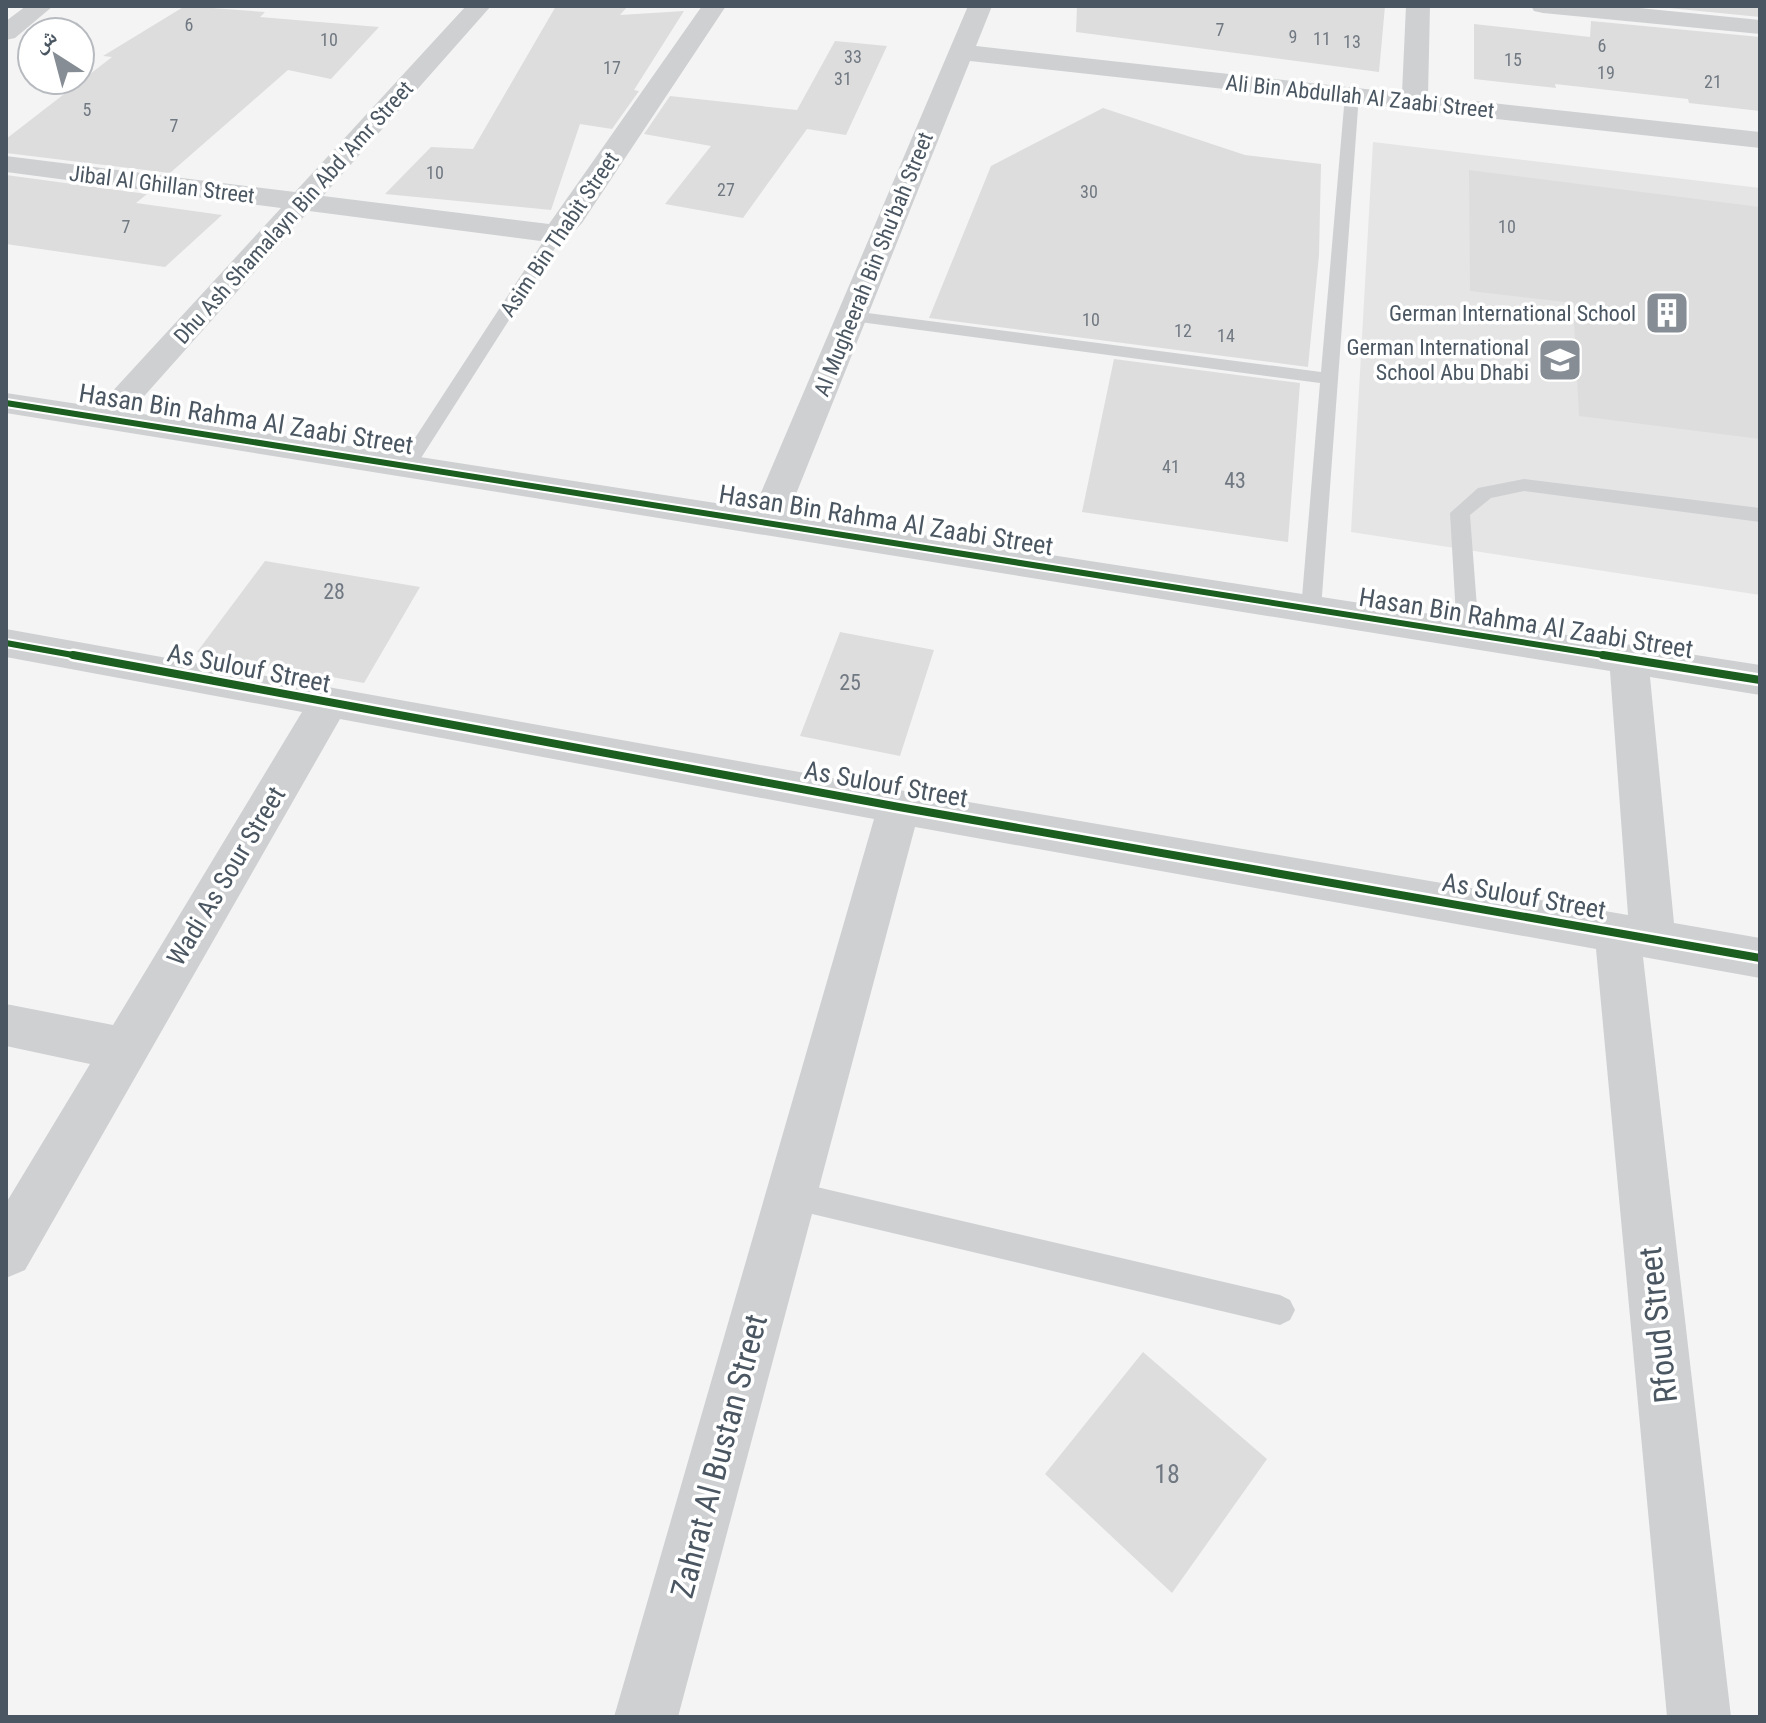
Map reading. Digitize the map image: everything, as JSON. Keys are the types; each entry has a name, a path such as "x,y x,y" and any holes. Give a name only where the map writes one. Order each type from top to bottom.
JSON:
{"street":[{"path":"6,33 41,6"},
{"name":"Dhu Ash Shamalayn Bin Abd 'Amr Street","path":"107,417 479,6"},
{"name":"Asim Bin Thabit Street","path":"556,234 567,223 714,6"},
{"name":"Al Mugheerah Bin Shu'bah Street","path":"767,521 980,6"},
{"path":"1415,102 1418,6"},
{"path":"1543,6 1760,27"},
{"name":"Ali Bin Abdullah Al Zaabi Street","path":"960,52 1760,140"},
{"name":"Jibal Al Ghillan Street","path":"6,164 556,234"},
{"name":"Hasan Bin Rahma Al Zaabi Street","path":"6,403 1760,680"},
{"name":"As Sulouf Street","path":"6,643 899,807 1760,958"},
{"name":"Rfoud Street","path":"1629,660 1635,936 1699,1717"},
{"name":"Wadi As Sour Street","path":"6,1252 328,704"},
{"name":"Zahrat Al Bustan Street","path":"646,1717 899,807"},
{"path":"6,1025 124,1049"}],"lane":[{"path":"1311,609 1352,95"},
{"name":"Asim Bin Thabit Street","path":"407,465 556,234"},
{"path":"852,316 1329,379"},
{"path":"1468,634 1460,513 1485,493 1524,485 1760,515"},
{"path":"791,1195 1280,1310"}],"shaded area":[{"name":"German International School Abu Dhabi","path":"1373,142 1760,188 1760,595 1351,532"}],"building":[{"path":"185,6 265,12 260,17 379,27 331,79 288,70 170,173 6,153 6,139 62,96 96,96 96,69 112,57 103,56"},
{"path":"556,6 628,6 620,15 684,11 634,90 639,91 612,129 580,124 551,210 385,194 431,147 473,149"},
{"path":"1077,6 1385,6 1379,72 1076,32"},
{"path":"1649,6 1760,6 1760,17"},
{"path":"1591,21 1760,37 1760,111 1689,103 1688,99 1555,84 1556,88 1474,79 1474,24 1590,37"},
{"path":"835,41 887,46 846,135 807,129 743,218 665,204 711,146 644,134 670,96 797,110"},
{"path":"1103,108 1245,155 1321,164 1319,255 1308,367 929,318 991,166"},
{"name":"German International School","path":"1469,170 1760,207 1760,439 1579,416 1573,303 1470,291"},
{"path":"6,175 147,194 136,203 222,215 165,267 6,244"},
{"path":"1114,359 1300,383 1288,542 1082,512"},
{"path":"265,561 420,587 364,683 197,652"},
{"path":"840,632 934,650 900,756 800,736"},
{"path":"1143,1352 1267,1459 1172,1593 1045,1474"}],"cycle path":[{"path":"6,403 1760,680"},
{"path":"6,643 899,807 1760,958"}],"place":[{"name":"German International School","path":"1667,313"},
{"name":"German International School Abu Dhabi","path":"1560,360"}]}
